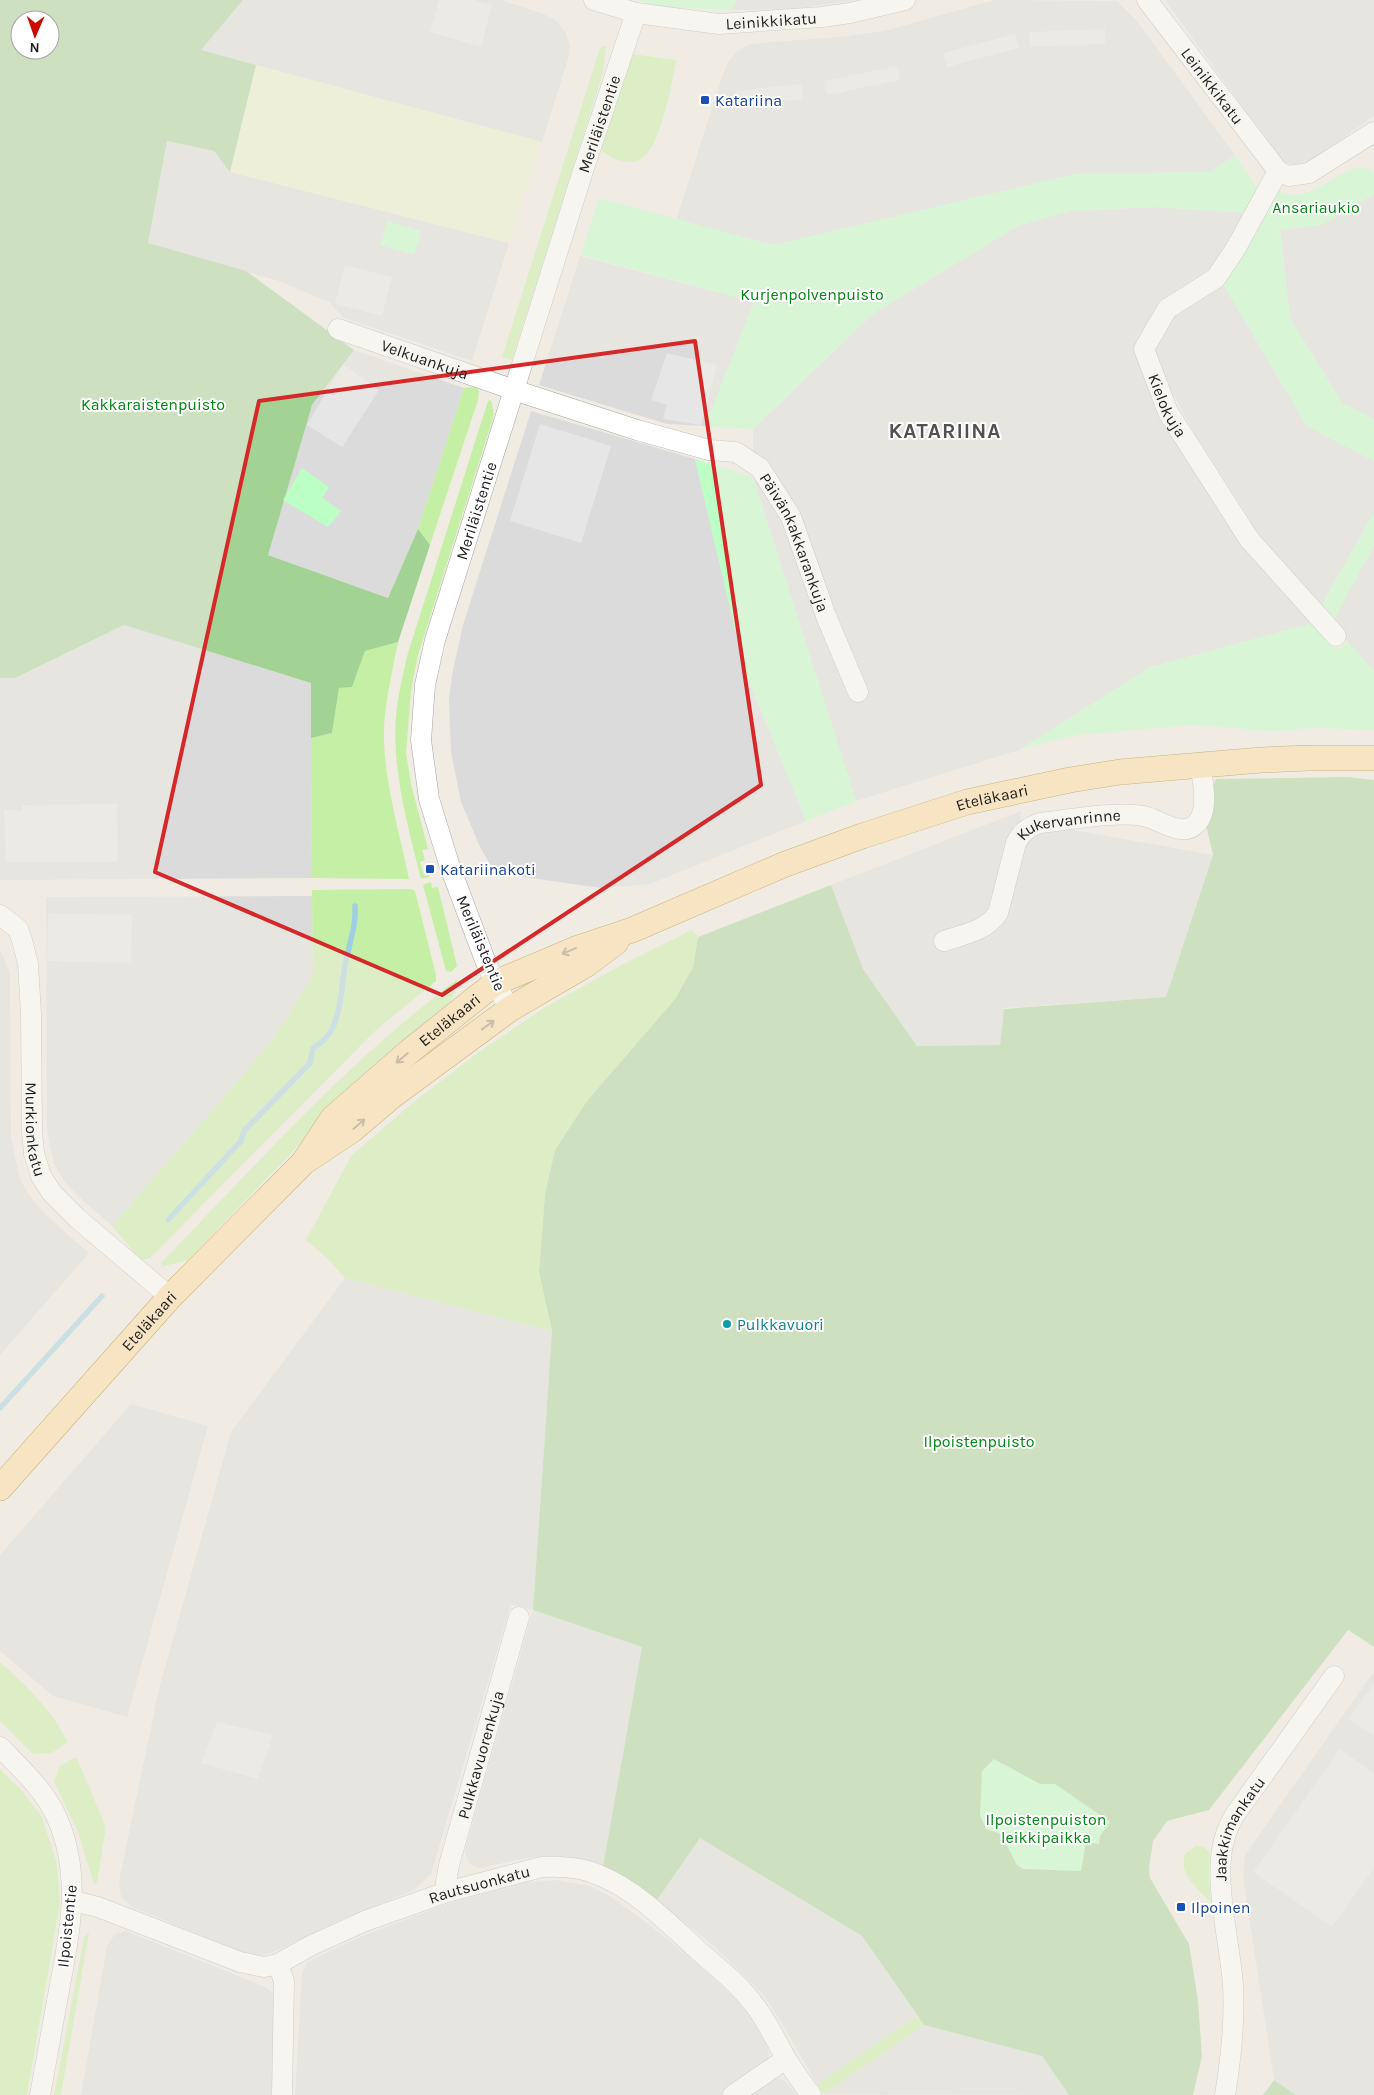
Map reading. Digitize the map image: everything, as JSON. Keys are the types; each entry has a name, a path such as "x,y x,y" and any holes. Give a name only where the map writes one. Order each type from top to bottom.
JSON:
{"main road":[{"name":"Eteläkaari","path":"0,1488 170,1297 304,1162 333,1118 403,1057 495,984 578,948 632,930 783,865 862,836 967,802 1020,790 1120,772 1309,758 1374,758"},
{"name":"Eteläkaari","path":"304,1162 352,1130 392,1096 510,1009 587,964 632,930"}],"street":[{"name":"Leinikkikatu","path":"594,0 636,13 691,22 728,23 840,14 905,0"},
{"name":"Leinikkikatu","path":"1147,0 1278,172"},
{"name":"Meriläistentie","path":"510,1009 495,984 450,867 438,830 424,773 420,740 425,685 436,640 514,390 583,171 636,13"},
{"path":"1278,172 1289,176 1309,173 1371,140"},
{"name":"Kielokuja","path":"1278,172 1236,248 1216,278 1167,309 1144,349 1168,412 1249,539 1336,636"},
{"name":"Velkuankuja","path":"338,329 514,390"},
{"name":"Päivänkakkarankuja","path":"514,390 670,440 709,450 736,452 760,468 792,517 826,616 858,692"},
{"name":"Kukervanrinne","path":"944,941 984,927 992,922 998,913 1016,843 1020,834 1028,827 1040,823 1127,814 1143,816 1179,829 1190,828 1197,824 1204,803 1201,765"},
{"name":"Murkionkatu","path":"0,915 18,929 28,964 31,1014 32,1131 34,1153 41,1176 52,1193 78,1218 170,1297"},
{"name":"Pulkkavuorenkuja","path":"447,1892 448,1865 519,1617"},
{"name":"Jaakkimankatu","path":"1225,2095 1231,2062 1233,2013 1230,1951 1221,1889 1225,1837 1234,1816 1334,1676"},
{"name":"Ilpoistentie","path":"0,1747 44,1796 57,1818 71,1865 73,1901 68,1941 40,2095"},
{"name":"Rautsuonkatu","path":"73,1901 98,1907 240,1962 258,1967 278,1964 310,1946 365,1921 447,1892 542,1867 573,1868 603,1876 648,1905 732,1980 752,2001 770,2028 786,2059 811,2095"},
{"path":"278,1964 284,1981 282,2095"},
{"path":"734,2095 786,2059"}],"highlighted area":[{"path":"695,341 761,785 442,995 155,872 259,401"}],"shaded area":[{"path":"243,0 502,0 544,14 558,22 566,33 570,46 568,59 542,142 200,50"},
{"path":"439,0 474,0 492,5 481,47 430,32"},
{"path":"736,0 856,0 791,9 733,10"},
{"path":"994,0 1117,1 1137,21 1235,155 1211,172 1076,174 772,246 676,220 723,74 729,61 738,50 751,44 849,36 888,30"},
{"path":"1165,0 1374,0 1374,116 1312,160 1294,165 1285,162 1278,156"},
{"path":"1105,29 1105,44 1030,47 1029,32"},
{"path":"1015,34 1019,48 947,67 943,53"},
{"path":"897,66 900,80 827,95 824,81"},
{"path":"801,84 803,99 738,106 736,91"},
{"path":"167,141 214,151 230,172 509,243 472,361 344,318 329,302 279,281 148,244"},
{"path":"1374,194 1374,419 1342,403 1290,318 1280,230 1321,225"},
{"path":"1154,207 1248,213 1218,262 1153,311 1136,359 1205,479 1313,623 1151,667 1019,750 856,801 753,477 753,429 874,313 1018,226 1070,211"},
{"path":"580,256 755,302 705,426 667,424 539,385"},
{"path":"345,265 392,277 382,316 335,304"},
{"path":"1220,279 1307,426 1374,461 1374,512 1320,608 1264,542 1192,429 1153,357 1165,321"},
{"path":"354,350 464,388 418,529 388,598 268,555 284,483 312,405"},
{"path":"667,353 717,365 701,425 663,419 667,405 651,400"},
{"path":"343,364 379,390 342,447 307,425"},
{"path":"531,411 695,459 745,671 806,821 650,884 601,888 495,873 480,847 461,802 451,752 449,700 452,675 463,625"},
{"path":"540,424 611,446 581,543 510,521"},
{"path":"1374,545 1374,672 1332,623"},
{"path":"124,625 311,683 312,878 0,880 0,678 15,678"},
{"path":"117,804 118,862 6,862 4,809 22,811 22,805"},
{"path":"1021,811 1019,834 1068,829 1213,855 1166,997 1004,1008 1000,1045 917,1046 863,969 831,885"},
{"path":"312,896 313,976 275,1036 112,1226 64,1181 55,1165 50,1147 47,1129 46,897"},
{"path":"48,913 132,915 131,963 47,961"},
{"path":"0,949 10,972 11,1138 20,1180 32,1199 47,1216 89,1253 0,1355"},
{"path":"345,1278 552,1331 533,1610 511,1604 431,1874 414,1890 340,1920 274,1952 258,1956 245,1953 134,1908 122,1898 119,1881 159,1689 231,1432"},
{"path":"131,1404 208,1426 127,1717 53,1696 0,1651 0,1555"},
{"path":"533,1610 642,1647 603,1866 577,1859 552,1856 533,1857 479,1868 470,1864 465,1854"},
{"path":"1374,1671 1374,2095 1296,2095 1274,2080 1243,1877 1245,1855"},
{"path":"1374,1683 1374,1736 1349,1719"},
{"path":"217,1722 273,1735 258,1779 201,1763"},
{"path":"1340,1749 1374,1773 1374,1868 1332,1927 1253,1872"},
{"path":"700,1838 862,1936 917,2016 817,2084 762,1993 715,1947 657,1900"},
{"path":"555,1880 589,1886 610,1896 695,1962 736,1999 748,2014 768,2047 769,2057 767,2062 721,2095 295,2095 302,1974 307,1962 357,1938 444,1905 522,1883"},
{"path":"126,1931 265,1987 273,1993 276,2004 271,2095 81,2095 107,1946 115,1934"},
{"path":"924,2025 1042,2056 1069,2095 824,2094"},
{"path":"774,2077 785,2081 796,2095 745,2095"}],"green space":[{"name":"Kakkaraistenpuisto","path":"0,0 243,0 201,50 256,65 230,172 214,151 167,141 148,243 246,271 354,350 312,405 268,555 388,598 418,529 430,545 398,642 365,651 352,687 339,688 332,733 311,738 311,683 124,625 15,678 0,678"},
{"path":"638,0 736,0 733,10 659,7"},
{"path":"606,45 603,73 512,360 502,357 600,48"},
{"path":"632,54 676,60 669,96 657,136 646,155 641,159 624,162 612,158 602,151 602,143"},
{"path":"256,65 542,142 509,243 230,172"},
{"name":"Kurjenpolvenpuisto","path":"1235,155 1259,191 1248,213 1154,207 1070,211 1018,226 874,313 753,429 705,426 754,302 581,255 599,198 773,245 1076,174 1210,172"},
{"name":"Ansariaukio","path":"1361,167 1370,169 1374,173 1374,194 1321,225 1280,230 1290,318 1342,403 1374,419 1374,461 1307,426 1220,279 1277,191 1291,195 1310,192 1352,169"},
{"path":"387,221 421,231 414,255 380,245"},
{"path":"476,387 479,391 478,400 430,545 418,529 464,388"},
{"path":"491,400 494,415 418,655 411,691 406,753 411,784 428,849 422,850 425,860 420,862 424,875 429,874 429,877 421,879 406,819 396,758 395,738 398,701 408,653 488,401"},
{"path":"695,459 753,477 856,801 806,821 745,671"},
{"path":"302,468 329,487 322,498 341,511 328,527 283,500"},
{"path":"1374,512 1374,545 1332,623 1320,608"},
{"path":"1313,623 1337,650 1349,642 1374,672 1374,730 1313,728 1271,731 1192,725 1076,735 1020,749 1151,667"},
{"path":"398,642 386,704 384,740 390,792 409,879 312,878 311,738 332,733 339,688 352,687 365,651"},
{"name":"Ilpoistenpuisto","path":"1348,777 1374,780 1374,1647 1348,1630 1209,1810 1167,1821 1153,1841 1149,1869 1150,1878 1189,1944 1198,2001 1202,2056 1193,2095 1069,2095 1042,2056 924,2025 862,1936 700,1838 657,1900 633,1882 603,1866 642,1647 533,1610 552,1331 539,1272 545,1194 555,1150 587,1101 675,999 693,967 698,937 831,885 863,969 917,1046 1000,1045 1004,1009 1166,997 1213,855 1206,825 1211,791 1216,779"},
{"path":"431,882 432,888 438,887 457,966 451,972 446,971 423,885"},
{"path":"411,889 415,891 436,981 375,1031 150,1258 141,1260 112,1226 275,1036 313,976 312,890"},
{"path":"692,930 698,937 693,967 675,999 587,1101 555,1150 545,1194 539,1272 552,1331 345,1278 329,1260 306,1240 351,1156 416,1100 479,1052 547,1006 627,962"},
{"path":"457,980 452,998 442,1013 342,1101 188,1260 161,1267 162,1262 340,1079 417,1011"},
{"path":"0,1662 38,1699 54,1719 68,1742 52,1753 33,1754 0,1721"},
{"path":"77,1758 106,1827 97,1883 94,1884 78,1832 54,1781 60,1766"},
{"name":"Ilpoistenpuiston leikkipaikka","path":"994,1759 1040,1784 1055,1784 1110,1822 1100,1836 1099,1844 1086,1842 1081,1871 1023,1869 1017,1865 1001,1834 986,1829 980,1815 982,1771"},
{"path":"0,1769 22,1791 42,1817 57,1864 60,1903 27,2095 0,2095"},
{"path":"1196,1846 1204,1847 1210,1852 1211,1903 1190,1880 1184,1867 1186,1853"},
{"path":"88,1933 61,2095 54,2095 84,1938"},
{"path":"917,2016 924,2025 824,2094 817,2084"},
{"path":"1274,2080 1296,2095 1263,2095"}],"waterway":[{"path":"168,1220 241,1141 244,1131 310,1063 313,1048 324,1040 330,1032 336,1020 340,1002 345,965 354,925 355,906"},
{"path":"0,1408 102,1296"}],"place":[{"name":"Katariina","path":"705,100"},
{"name":"Katariinakoti","path":"430,869"},
{"name":"Pulkkavuori","path":"727,1324"},
{"name":"Ilpoinen","path":"1181,1907"}],"district":[{"name":"KATARIINA","path":"945,431"}]}
